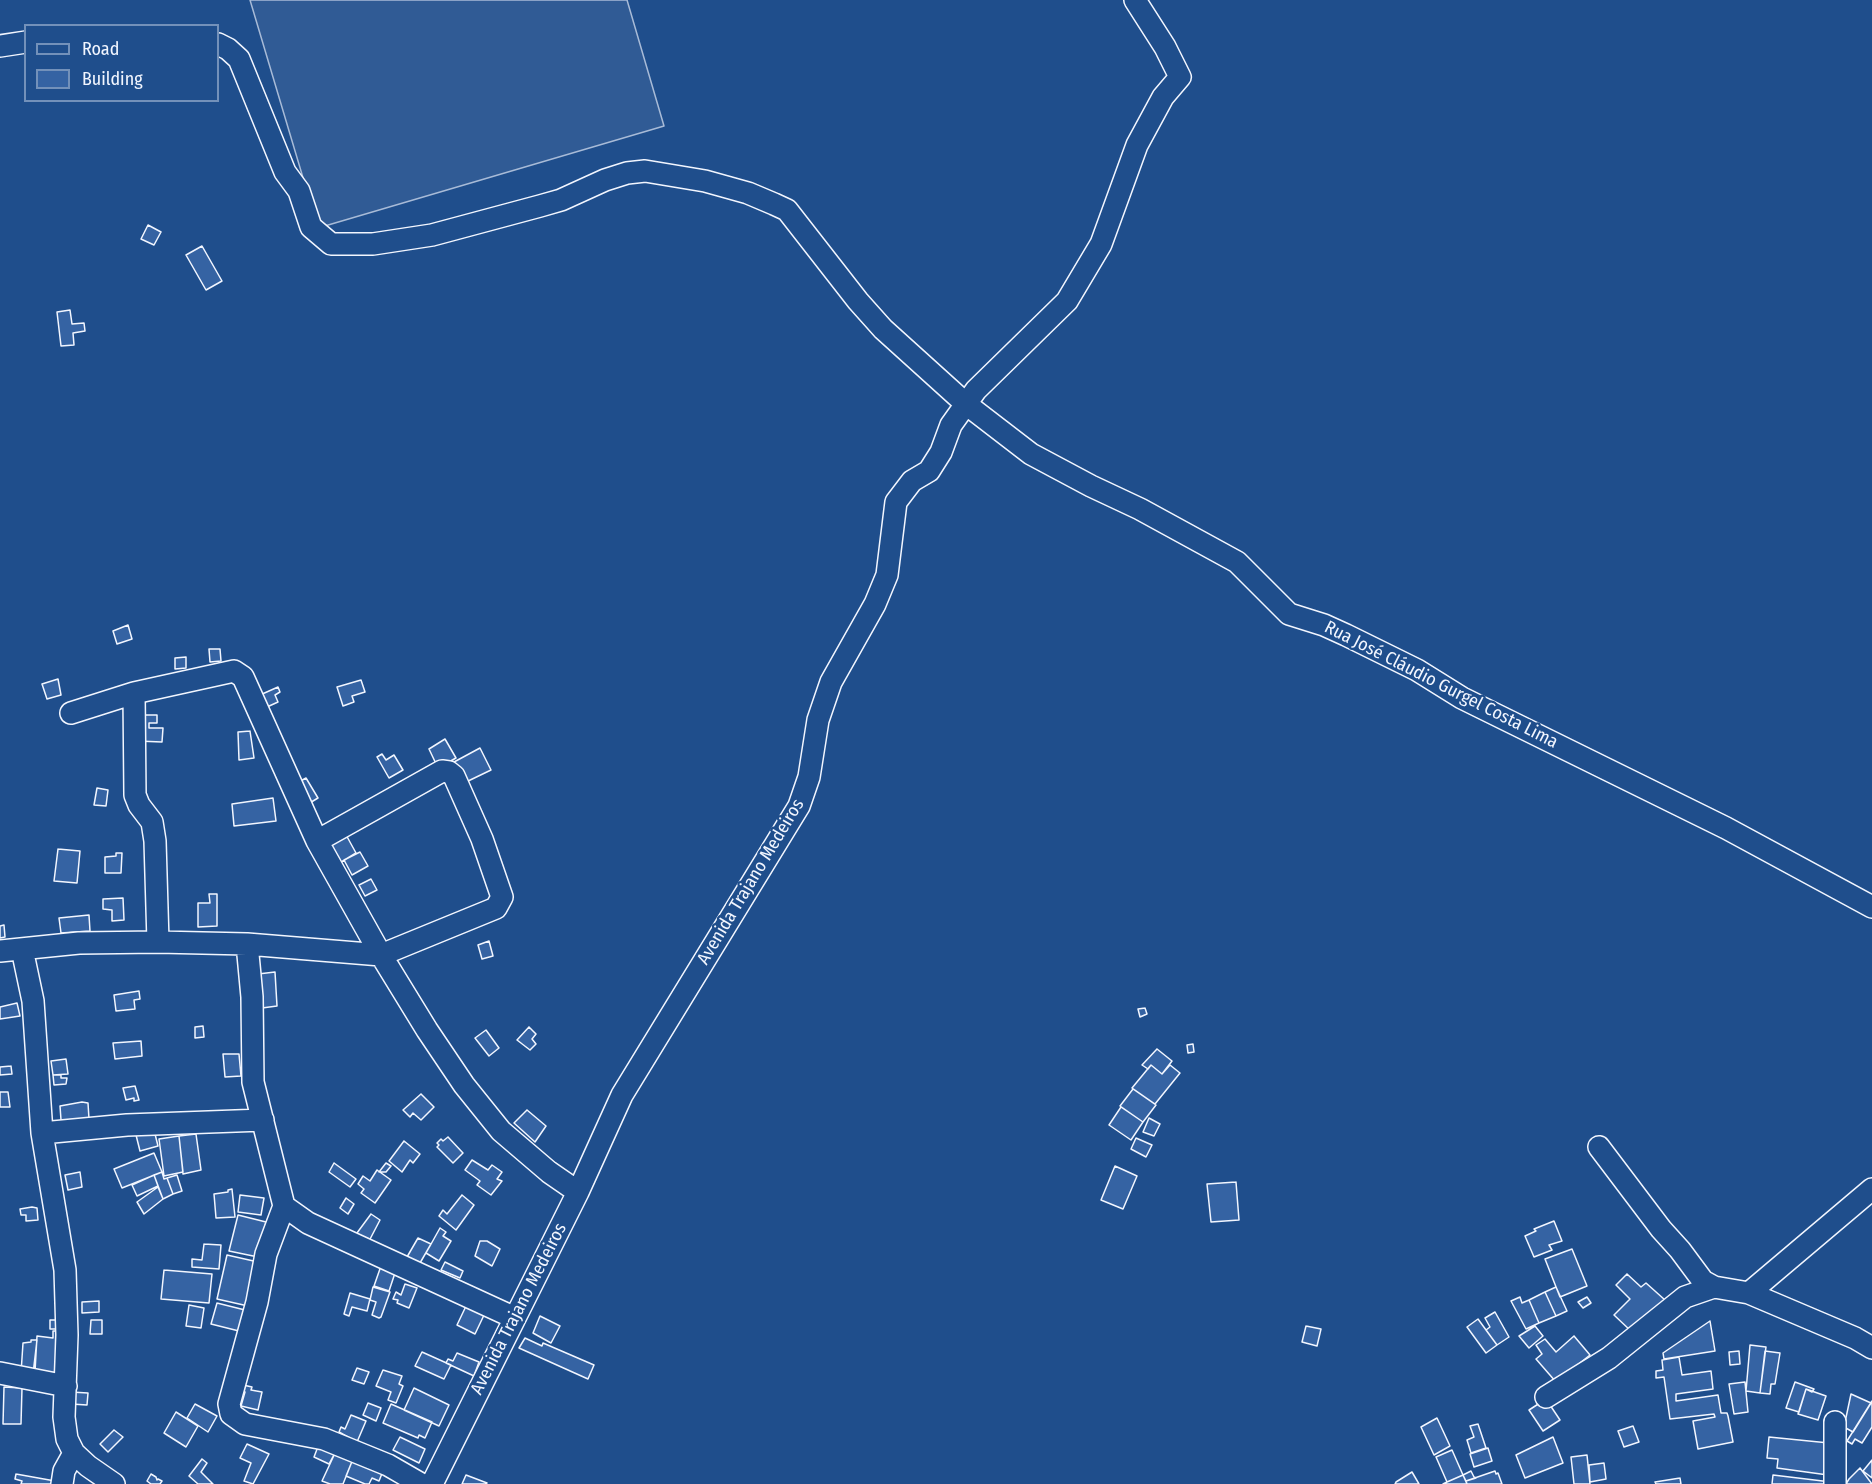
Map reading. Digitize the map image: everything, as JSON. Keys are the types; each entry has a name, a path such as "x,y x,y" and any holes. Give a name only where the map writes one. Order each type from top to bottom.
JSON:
{"street":[{"name":"Avenida Trajano Medeiros","path":"432,1484 578,1192 622,1095 799,806 809,777 818,720 831,682 875,604 887,575 896,502 912,481 929,471 941,452 951,425 976,390 1067,301 1101,244 1137,145 1163,97 1180,77 1165,47 1136,0"},
{"path":"0,46 24,42"},
{"name":"Rua José Cláudio Gurgel Costa Lima","path":"219,44 239,59 285,172 299,190 311,227 331,244 373,244 432,235 561,200 605,180 627,173 645,171 705,181 748,193 787,210 851,293 877,322 966,404 1015,444 1090,486 1140,509 1237,562 1289,614 1346,634 1417,670 1462,698 1726,828 1872,907"},
{"path":"71,713 134,693 234,671 243,677 317,841 381,955 427,1030 464,1085 501,1131 549,1172 578,1192"},
{"path":"134,693 135,795 139,805 152,822 155,841 159,942"},
{"path":"0,951 79,943 159,942 247,944 381,955 496,908 502,897 482,839 454,776 449,772 442,771 317,841"},
{"path":"247,944 252,997 253,1082 284,1206 266,1254 257,1302 229,1404 231,1414 245,1424 324,1438 388,1465 421,1484"},
{"path":"22,949 33,1001 42,1133 64,1270 67,1335 64,1417 67,1439 74,1453 114,1484"},
{"path":"42,1133 136,1125 263,1120"},
{"path":"1599,1147 1703,1281 1714,1287 1749,1293 1864,1343"},
{"path":"1749,1293 1872,1189"},
{"path":"284,1206 308,1223 515,1318"},
{"path":"1546,1398 1609,1358 1685,1297 1714,1287"},
{"path":"0,1373 66,1386"},
{"path":"1835,1422 1835,1484"},
{"path":"62,1484 64,1471 74,1453"}],"shaded area":[{"path":"250,0 627,0 664,126 318,228"}],"building":[{"path":"148,225 161,232 154,245 141,239"},
{"path":"202,246 222,281 206,290 186,255"},
{"path":"70,310 72,324 84,323 85,331 73,333 74,345 61,346 57,312"},
{"path":"128,625 132,639 117,644 113,631"},
{"path":"209,649 220,649 221,661 210,662"},
{"path":"186,657 186,668 175,669 175,658"},
{"path":"58,679 61,695 47,699 42,684"},
{"path":"361,680 365,692 352,696 354,702 343,706 337,687"},
{"path":"278,687 280,692 275,695 278,702 267,707 260,695"},
{"path":"136,715 157,715 157,723 149,723 149,728 163,728 162,742 137,741"},
{"path":"250,731 254,758 239,760 238,732"},
{"path":"445,739 456,758 438,768 429,749"},
{"path":"480,748 491,770 464,783 454,762"},
{"path":"382,754 386,760 394,755 403,770 389,778 377,757"},
{"path":"306,778 318,798 308,804 297,783"},
{"path":"97,788 108,790 106,806 94,805"},
{"path":"273,798 276,821 234,826 232,804"},
{"path":"345,833 356,853 338,864 326,844"},
{"path":"58,849 80,851 77,883 54,881"},
{"path":"360,852 368,866 352,875 344,860"},
{"path":"116,853 122,853 121,873 105,873 105,857 116,856"},
{"path":"371,879 377,890 365,896 359,885"},
{"path":"209,894 217,894 217,926 198,927 198,903 210,903"},
{"path":"123,898 124,920 112,921 112,910 103,909 103,899"},
{"path":"89,915 90,931 61,933 59,918"},
{"path":"4,925 5,937 0,938 0,926"},
{"path":"489,941 493,956 482,959 478,945"},
{"path":"275,972 277,1006 262,1008 258,974"},
{"path":"139,991 140,999 134,1000 135,1009 116,1011 114,995"},
{"path":"17,1003 20,1016 0,1019 0,1007"},
{"path":"1145,1008 1147,1014 1140,1017 1138,1009"},
{"path":"203,1026 204,1037 195,1038 195,1027"},
{"path":"529,1027 536,1034 532,1039 536,1044 530,1050 517,1040"},
{"path":"486,1030 499,1048 489,1056 475,1038"},
{"path":"141,1041 142,1056 115,1059 113,1043"},
{"path":"1193,1044 1194,1052 1188,1053 1187,1045"},
{"path":"1157,1049 1172,1061 1162,1074 1151,1065 1148,1069 1142,1065"},
{"path":"223,1054 239,1054 241,1076 225,1077"},
{"path":"66,1059 68,1074 53,1075 51,1061"},
{"path":"1151,1065 1162,1074 1170,1065 1180,1073 1155,1104 1132,1088"},
{"path":"11,1066 12,1074 0,1075 0,1067"},
{"path":"53,1075 67,1078 66,1084 54,1085"},
{"path":"135,1086 139,1100 134,1101 134,1098 126,1100 123,1088"},
{"path":"1133,1089 1156,1105 1143,1122 1120,1106"},
{"path":"0,1092 8,1092 10,1107 0,1107"},
{"path":"421,1094 434,1107 421,1120 413,1113 410,1117 403,1110"},
{"path":"88,1103 89,1119 61,1120 60,1106"},
{"path":"1121,1107 1143,1122 1131,1140 1109,1125"},
{"path":"527,1110 546,1126 535,1142 514,1123"},
{"path":"1149,1118 1160,1124 1154,1136 1143,1132"},
{"path":"154,1130 158,1146 140,1151 136,1135"},
{"path":"196,1134 201,1170 183,1174 179,1136"},
{"path":"179,1136 183,1172 164,1176 159,1139"},
{"path":"448,1137 463,1153 453,1163 437,1147 441,1139 443,1141"},
{"path":"1136,1138 1152,1145 1146,1157 1131,1149"},
{"path":"404,1141 420,1154 413,1163 410,1160 402,1172 389,1161"},
{"path":"154,1153 162,1172 122,1188 114,1169"},
{"path":"472,1160 488,1170 492,1165 502,1172 497,1179 502,1181 491,1195 477,1185 480,1181 465,1170"},
{"path":"334,1163 356,1179 350,1187 329,1172"},
{"path":"386,1163 391,1166 386,1172 379,1172"},
{"path":"1115,1166 1137,1176 1123,1209 1101,1200"},
{"path":"377,1170 391,1180 375,1203 361,1193 364,1189 358,1184 363,1176 370,1181"},
{"path":"80,1172 82,1187 68,1190 65,1175"},
{"path":"162,1172 173,1194 163,1199 154,1175"},
{"path":"154,1175 158,1186 137,1196 132,1185"},
{"path":"177,1175 182,1191 173,1194 167,1178"},
{"path":"1236,1182 1239,1220 1211,1222 1207,1184"},
{"path":"158,1187 163,1199 144,1214 137,1202"},
{"path":"232,1189 235,1217 216,1218 214,1194 228,1192"},
{"path":"240,1195 264,1198 261,1215 238,1212"},
{"path":"462,1195 474,1205 456,1230 439,1216 443,1210 447,1214"},
{"path":"346,1198 354,1204 348,1214 340,1208"},
{"path":"37,1208 38,1220 26,1221 26,1215 21,1215 20,1209"},
{"path":"371,1214 380,1220 368,1243 354,1237"},
{"path":"238,1215 266,1222 258,1257 229,1251"},
{"path":"1554,1221 1562,1241 1549,1245 1552,1250 1534,1257 1525,1236 1536,1231 1534,1229"},
{"path":"440,1228 446,1232 443,1236 451,1241 439,1261 426,1253"},
{"path":"418,1238 431,1244 420,1263 407,1257"},
{"path":"480,1241 487,1241 500,1249 492,1266 475,1256"},
{"path":"204,1244 221,1245 219,1269 192,1267 192,1259 202,1260"},
{"path":"1572,1249 1587,1286 1560,1297 1545,1259"},
{"path":"227,1255 258,1262 248,1306 217,1299"},
{"path":"445,1262 463,1271 460,1278 441,1270"},
{"path":"382,1263 396,1270 389,1291 374,1286"},
{"path":"164,1270 212,1274 209,1303 161,1299"},
{"path":"1627,1274 1641,1287 1646,1283 1665,1300 1632,1332 1614,1315 1630,1299 1616,1285"},
{"path":"405,1284 417,1288 409,1308 393,1299 396,1292 401,1295"},
{"path":"373,1287 390,1292 379,1318 372,1315 376,1302 370,1300"},
{"path":"1556,1287 1567,1311 1556,1316 1545,1292"},
{"path":"1545,1292 1556,1316 1539,1323 1529,1300"},
{"path":"350,1293 370,1299 367,1311 352,1307 349,1316 344,1314"},
{"path":"1520,1297 1522,1303 1529,1300 1539,1323 1526,1329 1511,1301"},
{"path":"1587,1297 1591,1303 1583,1308 1578,1302"},
{"path":"99,1301 99,1312 82,1313 82,1302"},
{"path":"217,1303 245,1310 239,1331 211,1324"},
{"path":"467,1304 485,1313 475,1334 457,1325"},
{"path":"189,1305 204,1308 201,1328 186,1326"},
{"path":"1495,1312 1509,1337 1497,1345 1486,1330 1490,1327 1485,1318"},
{"path":"540,1316 560,1326 551,1343 533,1333"},
{"path":"1478,1319 1497,1345 1486,1353 1467,1327"},
{"path":"50,1320 59,1320 60,1329 50,1329"},
{"path":"91,1320 102,1320 102,1334 90,1334"},
{"path":"1710,1321 1715,1351 1664,1359 1663,1353"},
{"path":"1306,1326 1321,1329 1317,1346 1302,1342"},
{"path":"1535,1326 1543,1336 1529,1348 1519,1336"},
{"path":"53,1331 60,1331 56,1376 35,1372 37,1336 53,1338"},
{"path":"1574,1336 1590,1355 1556,1382 1536,1359 1542,1354 1536,1345 1545,1339 1556,1352"},
{"path":"525,1338 542,1346 543,1343 594,1365 588,1379 519,1348"},
{"path":"31,1340 37,1340 33,1374 21,1373 23,1343 31,1342"},
{"path":"1750,1345 1766,1347 1760,1393 1746,1391"},
{"path":"1739,1351 1740,1364 1730,1365 1729,1352"},
{"path":"1765,1351 1780,1353 1775,1384 1771,1384 1770,1394 1760,1393"},
{"path":"422,1352 451,1365 444,1379 415,1366"},
{"path":"457,1353 479,1362 474,1376 446,1363 448,1359 453,1361"},
{"path":"1679,1357 1682,1375 1711,1371 1713,1389 1676,1394 1676,1401 1718,1395 1721,1413 1727,1413 1728,1416 1733,1442 1698,1449 1693,1421 1715,1417 1714,1414 1670,1419 1664,1377 1656,1378 1656,1371 1663,1370 1662,1360"},
{"path":"357,1368 369,1372 364,1384 352,1380"},
{"path":"383,1370 402,1376 399,1384 403,1386 396,1403 388,1400 391,1392 376,1386"},
{"path":"1745,1382 1748,1412 1734,1414 1729,1384"},
{"path":"1795,1382 1814,1389 1812,1392 1806,1389 1799,1412 1786,1408"},
{"path":"243,1385 252,1387 251,1390 262,1392 258,1410 241,1406 245,1392 241,1391"},
{"path":"4,1387 22,1388 21,1424 3,1424"},
{"path":"414,1388 449,1405 439,1426 404,1410"},
{"path":"1806,1389 1826,1396 1818,1420 1798,1414"},
{"path":"71,1392 88,1393 87,1405 71,1404"},
{"path":"1851,1394 1871,1403 1853,1432 1844,1427"},
{"path":"1546,1399 1560,1420 1543,1431 1529,1410"},
{"path":"1872,1401 1872,1427 1862,1443 1855,1439 1852,1444 1847,1441"},
{"path":"368,1403 381,1408 376,1421 363,1415"},
{"path":"195,1404 217,1416 208,1432 187,1418"},
{"path":"391,1404 432,1422 425,1438 419,1435 418,1438 383,1423"},
{"path":"176,1412 198,1426 186,1447 164,1433"},
{"path":"351,1415 366,1421 357,1442 339,1432 341,1427 345,1429"},
{"path":"1437,1418 1450,1446 1434,1455 1421,1427"},
{"path":"1478,1424 1486,1448 1471,1453 1467,1440 1474,1437 1470,1426"},
{"path":"1633,1426 1639,1442 1624,1447 1618,1431"},
{"path":"114,1430 123,1437 108,1452 100,1444"},
{"path":"400,1437 425,1449 419,1463 393,1450"},
{"path":"1553,1437 1563,1463 1525,1478 1516,1455"},
{"path":"1769,1437 1829,1443 1828,1475 1777,1468 1778,1459 1767,1458"},
{"path":"247,1444 269,1454 253,1484 244,1481 251,1463 240,1458"},
{"path":"319,1444 336,1451 329,1464 314,1457"},
{"path":"1488,1448 1492,1461 1474,1467 1470,1454"},
{"path":"1452,1450 1463,1475 1447,1482 1436,1457"},
{"path":"336,1451 353,1459 343,1484 330,1484 322,1481"},
{"path":"1587,1455 1590,1484 1574,1484 1571,1457"},
{"path":"202,1459 207,1463 201,1472 213,1484 198,1484 189,1476"},
{"path":"353,1459 383,1471 379,1481 372,1478 369,1484 365,1484 346,1476"},
{"path":"1872,1460 1872,1478 1863,1471"},
{"path":"1604,1463 1606,1479 1590,1482 1589,1465"},
{"path":"1860,1468 1872,1484 1846,1484 1849,1479"},
{"path":"1471,1471 1476,1478 1466,1481 1463,1475"},
{"path":"1495,1471 1502,1484 1467,1484 1466,1481"},
{"path":"1412,1472 1419,1484 1395,1484 1396,1482"},
{"path":"16,1474 55,1481 55,1484 21,1484 22,1481 15,1479"},
{"path":"151,1474 157,1480 162,1481 160,1484 151,1484 147,1481"},
{"path":"466,1475 487,1483 462,1484"},
{"path":"1463,1475 1467,1484 1443,1484 1447,1482"},
{"path":"1773,1475 1831,1482 1831,1484 1772,1484"},
{"path":"1680,1478 1681,1484 1656,1484 1655,1482"}]}
